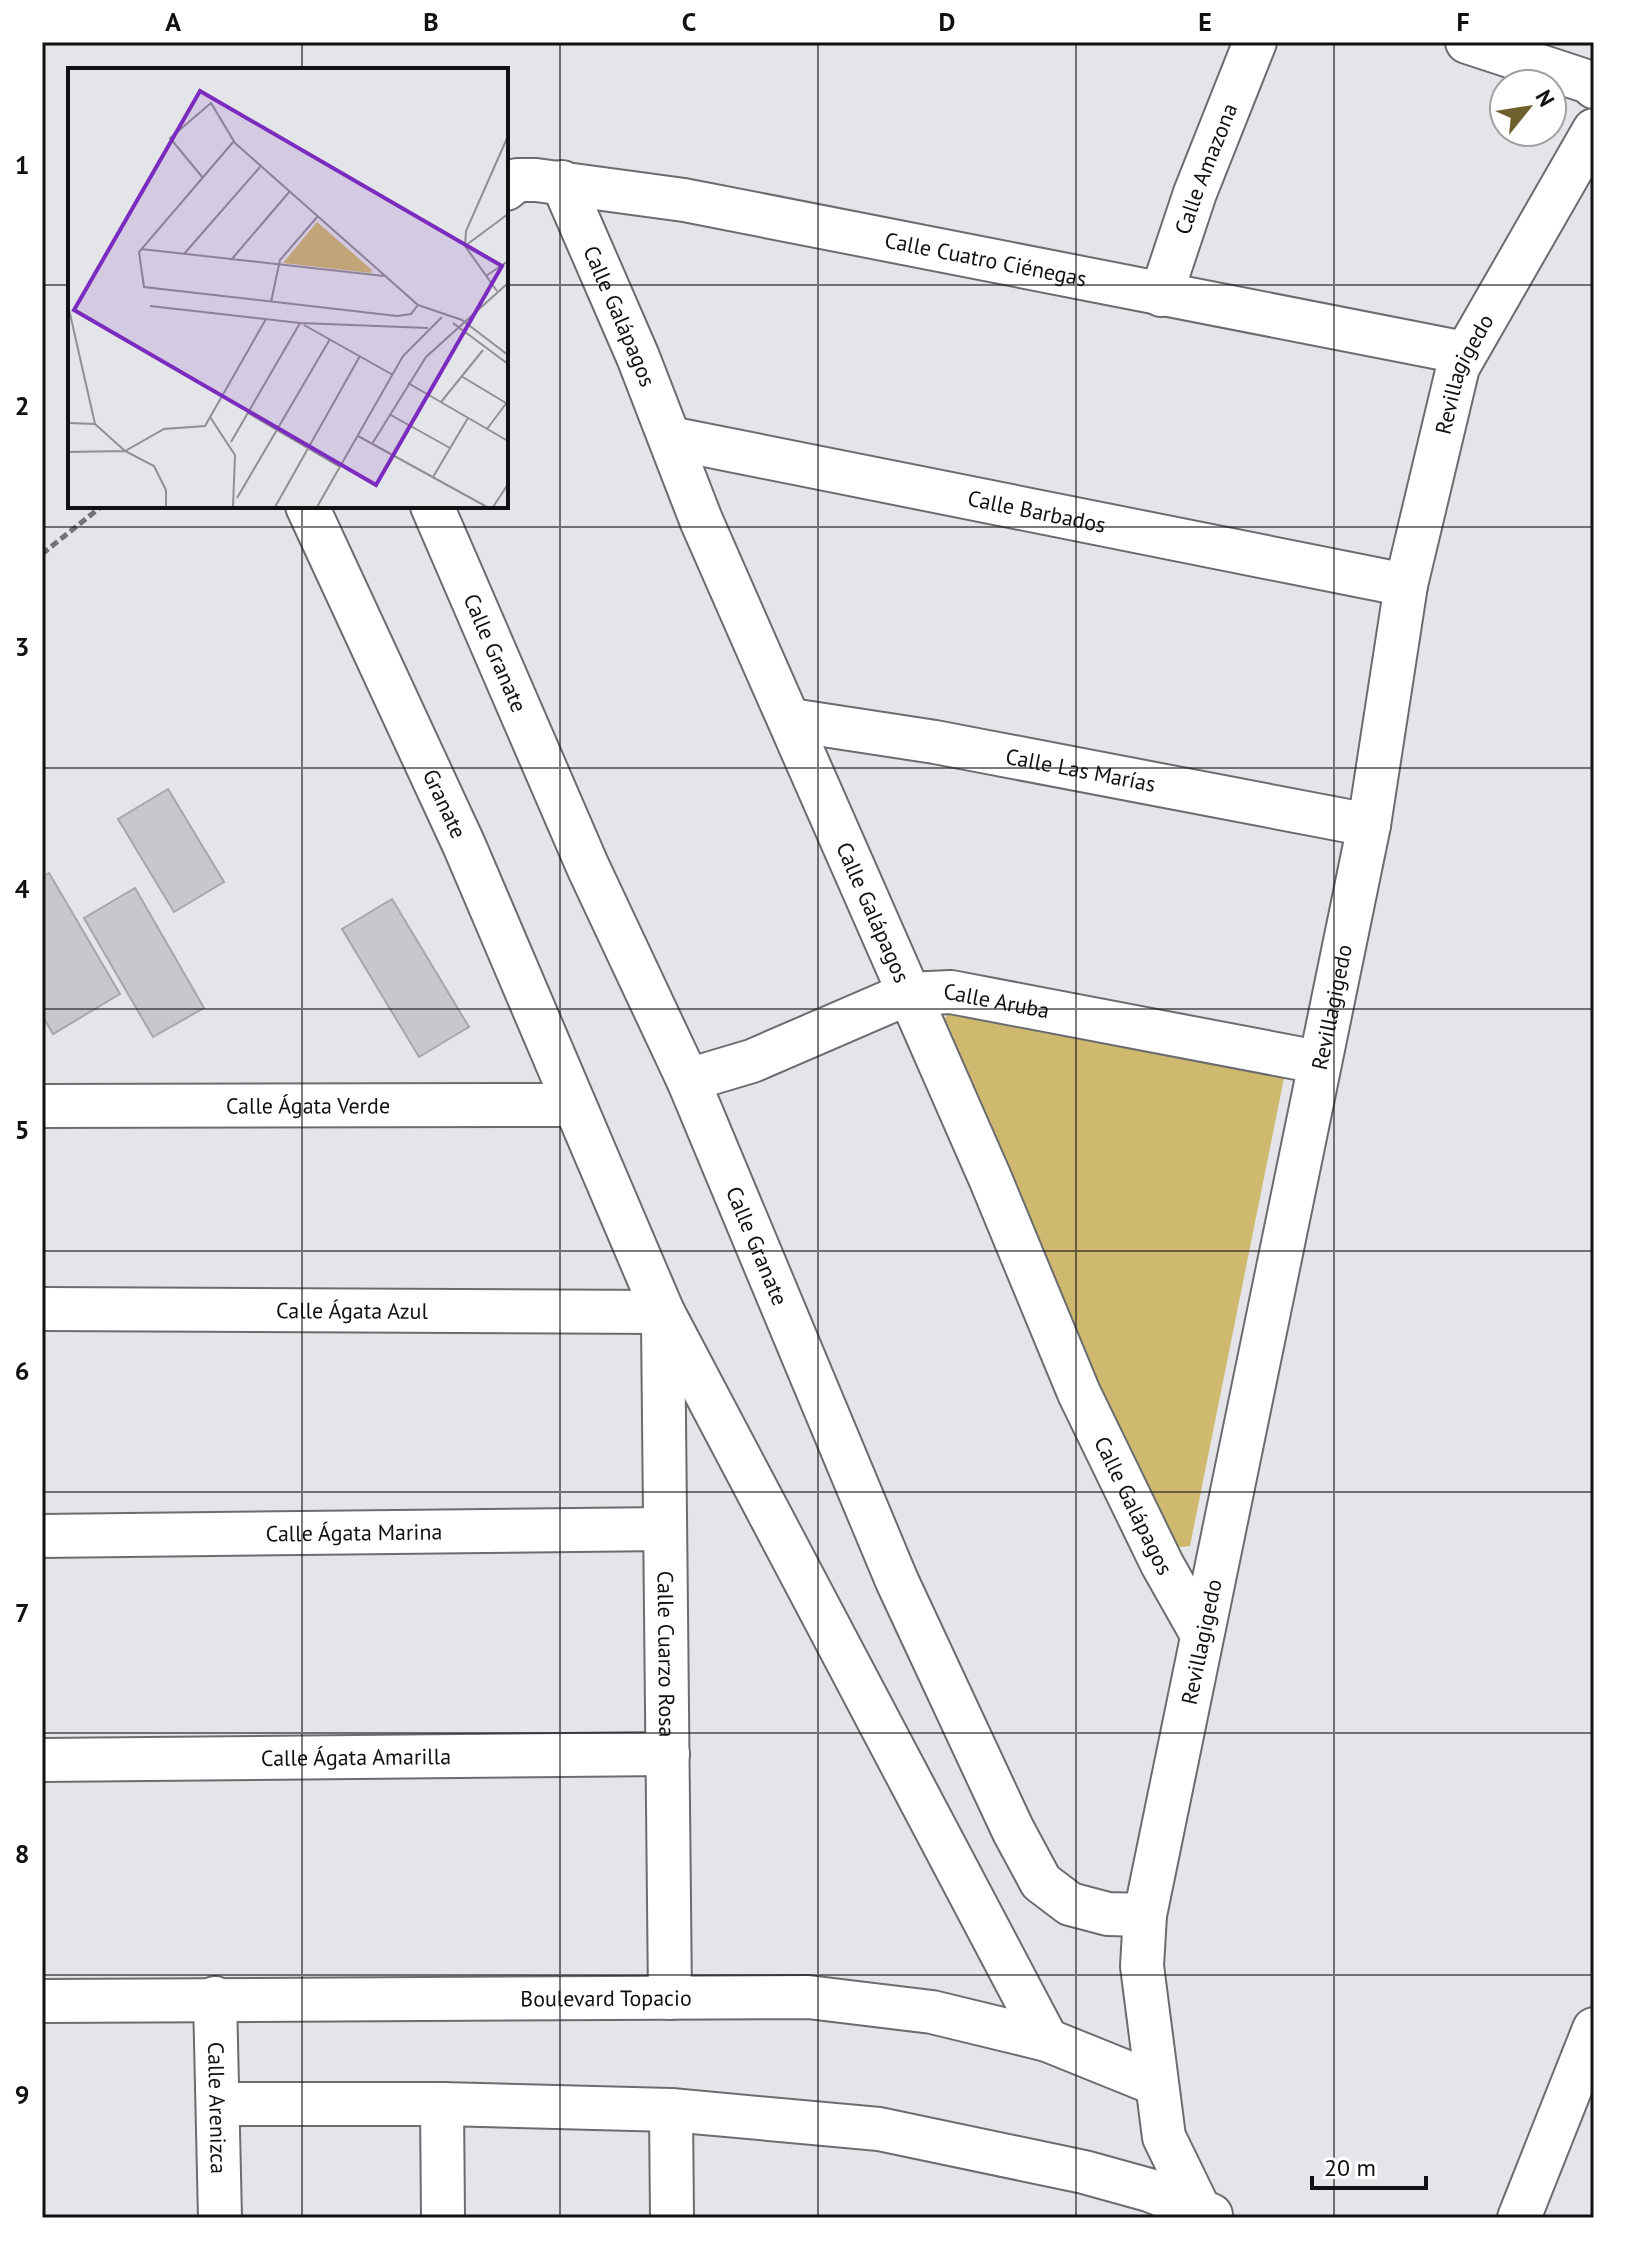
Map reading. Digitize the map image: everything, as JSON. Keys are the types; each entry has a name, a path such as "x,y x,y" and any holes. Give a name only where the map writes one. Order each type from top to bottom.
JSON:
{"street":[{"name":"Calle Amazona","path":"1161,295 1195,193 1255,42"},
{"path":"1467,42 1589,82 1594,87"},
{"name":"Revillagigedo","path":"1164,2137 1142,1966 1145,1915 1369,825 1406,585 1458,367 1594,130"},
{"name":"Calle Cuatro Ciénegas","path":"508,187 517,180 562,182 684,200 1465,353"},
{"name":"Calle Galápagos","path":"562,182 670,438 701,520 990,1178 1079,1393 1162,1564 1201,1633"},
{"name":"Calle Barbados","path":"670,438 882,477 1406,585"},
{"name":"Granate","path":"308,508 464,845 574,1105"},
{"name":"Calle Granate","path":"433,508 588,867 688,1080 897,1581 1013,1830 1041,1882 1070,1904 1128,1917 1145,1915"},
{"name":"Calle Las Marías","path":"791,720 935,742 1369,825"},
{"name":"Calle Aruba","path":"688,1080 752,1061 907,994 951,992 1318,1062"},
{"path":"574,1105 663,1312 1047,2040"},
{"name":"Calle Ágata Verde","path":"42,1106 574,1105"},
{"name":"Calle Ágata Azul","path":"42,1309 663,1312"},
{"name":"Calle Cuarzo Rosa","path":"663,1312 670,1998"},
{"name":"Calle Ágata Marina","path":"42,1536 665,1529"},
{"name":"Calle Ágata Amarilla","path":"42,1760 668,1754"},
{"name":"Boulevard Topacio","path":"42,2001 808,1997 932,2012 1047,2040 1156,2084"},
{"name":"Calle Arenizca","path":"215,1998 220,2218"},
{"path":"1533,2214 1594,2029"},
{"path":"218,2104 442,2104 671,2110 879,2129 1084,2172 1147,2204 1206,2216"},
{"path":"442,2104 443,2218"},
{"path":"671,2110 672,2218"},
{"path":"1147,2204 1164,2137"},
{"path":"1164,2137 1206,2216"}],"path":[{"path":"42,554 100,508"}],"shaded area":[{"path":"950,1011 1284,1078 1190,1546 1171,1548 941,1024"}],"building":[{"path":"168,789 224,882 174,912 118,819"},
{"path":"49,873 120,994 53,1034 42,1015 42,877"},
{"path":"135,888 204,1008 153,1037 84,918"},
{"path":"392,899 469,1027 419,1057 342,929"}]}
